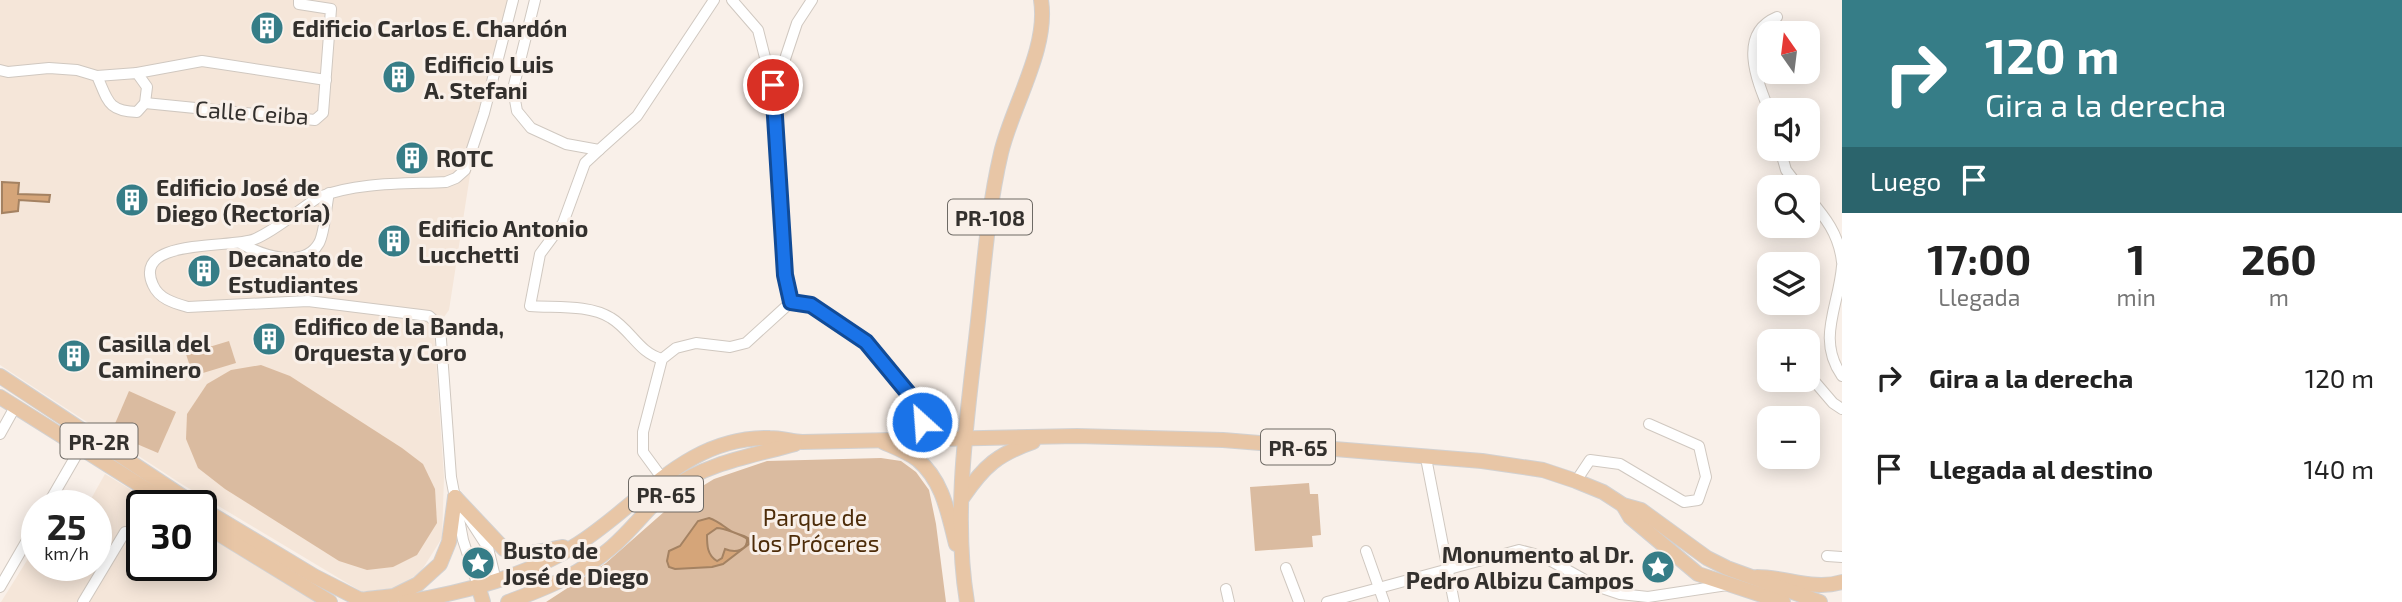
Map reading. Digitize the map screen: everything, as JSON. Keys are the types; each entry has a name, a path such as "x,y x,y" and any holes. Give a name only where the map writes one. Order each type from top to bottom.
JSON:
{"main road":[{"name":"PR-108","path":"967,602 960,563 965,439 989,223 1001,152 1033,62 1043,12 1041,0"},
{"name":"PR-2R","path":"0,376 173,490"},
{"name":"PR-2R","path":"0,397 147,490"},
{"name":"PR-65","path":"508,602 584,569 604,554 683,462 724,445 769,438 802,442 1047,437 1223,440 1494,463 1543,471 1576,481 1603,492 1623,505 1641,510 1707,558 1747,576 1820,602"},
{"path":"963,498 978,474 993,461 1009,450 1047,437"},
{"path":"882,441 916,458 935,478 945,502 960,563"},
{"name":"PR-65","path":"478,586 557,556 666,484"},
{"path":"455,497 503,549 510,552 529,554 577,544"},
{"path":"359,600 394,596 418,584 440,564 450,542 455,497"},
{"name":"PR-65","path":"1623,505 1630,517 1698,575 1783,602"},
{"name":"PR-2R","path":"217,518 359,600 376,602"},
{"path":"217,533 330,602"},
{"path":"1747,576 1776,577 1818,586 1842,582"},
{"path":"496,581 500,602"},
{"path":"531,602 552,585"},
{"path":"1727,585 1736,596 1754,602"},
{"path":"406,602 478,586 483,602"}],"street":[{"name":"Calle Ceiba","path":"97,76 109,103 120,111 137,112 145,103 315,120 323,113 331,9 299,4 299,0"},
{"path":"478,586 463,540 451,477 439,326 429,316 308,301 188,307 170,302 156,292 150,270 158,257 179,248 242,244 256,239 329,193 349,188 446,182 456,178 465,170 487,101 513,0"},
{"path":"534,0 513,89 517,111 531,128 566,144 599,150"},
{"path":"662,359 649,355 612,318 591,310 530,306 540,254 563,223 585,163 638,116 714,0"},
{"path":"774,92 797,23 812,0"},
{"path":"735,1 758,30 774,92 785,275 791,302"},
{"path":"1764,98 1753,62 1753,48 1760,29 1777,17"},
{"name":"Calle Ceiba","path":"0,70 8,72 49,68 77,70 97,76 136,73 202,61 326,80"},
{"path":"136,73 147,87 145,103"},
{"path":"242,244 259,253 279,258 309,253 319,242 329,193"},
{"path":"1820,210 1832,228 1842,264 1829,343 1831,357 1842,376"},
{"path":"666,484 643,452 643,432 662,359 676,348 696,343 730,347 746,343 791,302"},
{"path":"791,302 811,305 866,342 918,405 926,440"},
{"path":"1820,388 1842,409"},
{"path":"0,433 15,407"},
{"path":"1576,481 1590,460 1620,464 1684,502 1699,500 1706,477 1699,446 1649,424"},
{"path":"56,490 89,434"},
{"path":"1426,458 1454,602"},
{"path":"455,497 488,548 496,581"},
{"path":"83,602 125,532"},
{"path":"1327,602 1519,550 1542,556 1596,586 1620,594 1648,597 1727,585"},
{"path":"0,587 21,551"},
{"path":"1366,551 1384,602"},
{"path":"1827,556 1842,557"},
{"path":"1286,568 1299,602"},
{"path":"1226,589 1229,602"}],"shaded area":[{"path":"0,0 516,0 470,175 449,310 434,331 444,477 442,538 420,573 394,588 362,592 217,505 217,490 192,490 0,365"},
{"path":"2,182 19,183 18,194 50,195 49,202 19,200 18,211 2,213"},
{"path":"105,474 132,490 126,490 126,581 217,581 217,542 316,602 1,602 21,570 21,581 112,581 112,490 96,490"},
{"path":"709,518 733,532 717,528 707,535 709,553 717,561 722,558 725,549 737,551 745,546 747,539 738,534 748,538 749,544 723,564 712,567 669,567 669,551 680,546 698,521"}],"green space":[{"path":"229,341 236,363 193,376 186,354"},
{"path":"261,365 290,376 423,464 435,489 437,523 417,555 393,567 367,570 339,561 225,489 198,468 186,439 187,414 207,384 231,370"},
{"path":"129,391 176,412 158,453 111,433"},
{"name":"Parque de los Próceres","path":"881,458 901,461 916,472 929,490 946,602 546,602 606,563 673,504 714,479 767,461"},
{"path":"1309,483 1310,494 1318,494 1321,535 1312,536 1313,547 1255,551 1250,487"}],"place":[{"name":"Edificio Carlos E. Chardón","path":"267,28"},
{"name":"Edificio Luis A. Stefani","path":"399,77"},
{"name":"ROTC","path":"412,158"},
{"name":"Edificio José de Diego (Rectoría)","path":"132,200"},
{"name":"Edificio Antonio Lucchetti","path":"394,241"},
{"name":"Decanato de Estudiantes","path":"204,271"},
{"name":"Edifico de la Banda, Orquesta y Coro","path":"269,339"},
{"name":"Casilla del Caminero","path":"74,356"},
{"name":"Busto de José de Diego","path":"478,563"},
{"name":"Monumento al Dr. Pedro Albizu Campos","path":"1658,567"}],"route":[{"path":"773,85 785,275 791,302 811,305 866,342 918,405 922,422"}]}
